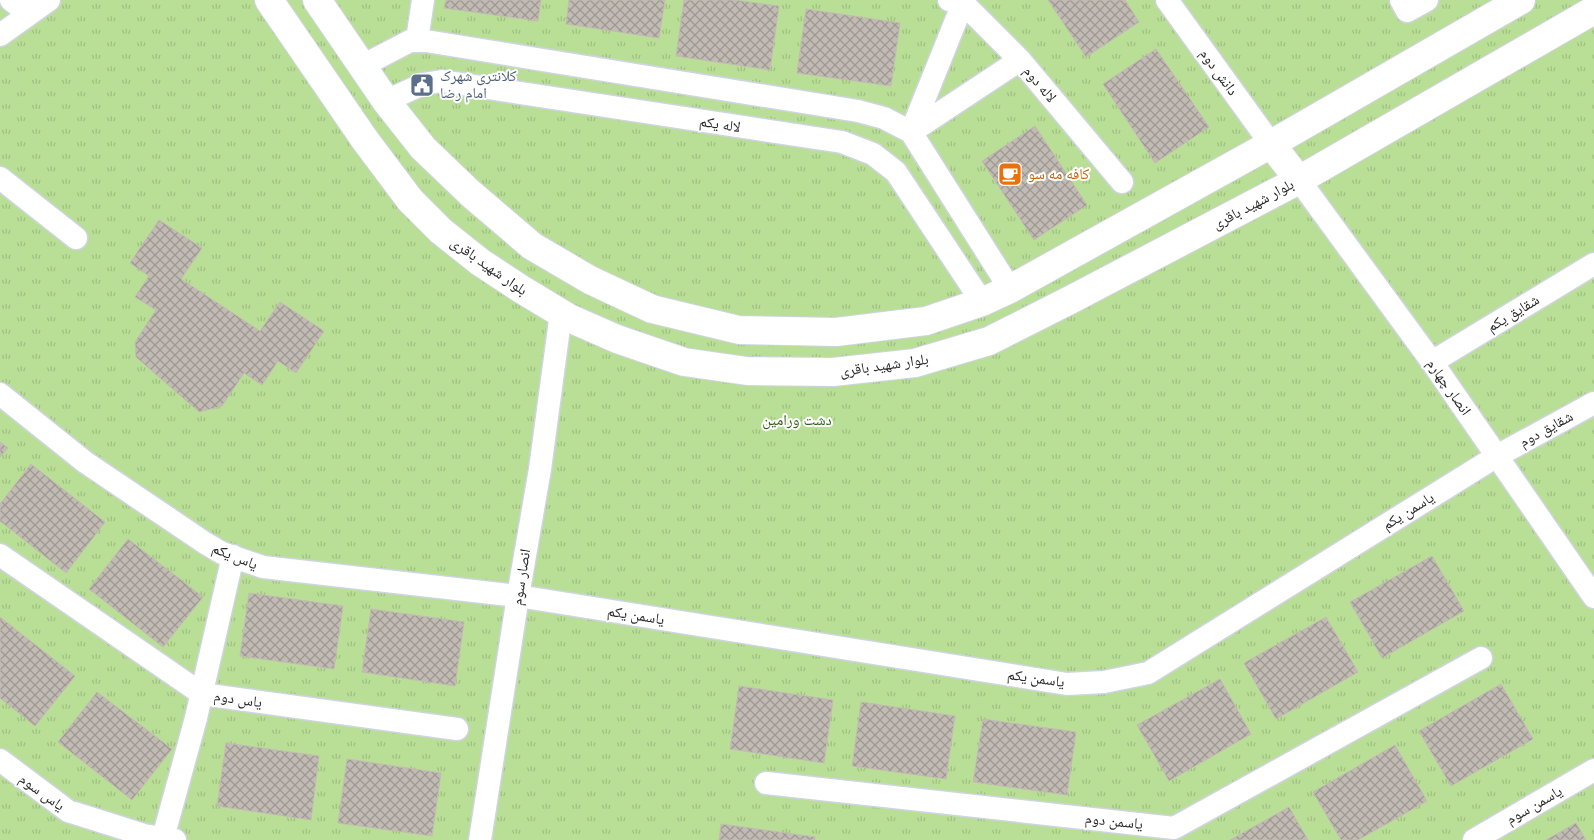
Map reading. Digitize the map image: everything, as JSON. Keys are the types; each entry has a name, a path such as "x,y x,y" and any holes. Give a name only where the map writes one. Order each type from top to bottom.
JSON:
{"street":[{"path":"11,0 29,14"},
{"path":"0,35 49,0"},
{"name":"بلوار شهید باقری","path":"270,0 365,140 410,200 441,231 480,262 561,313 617,339 684,362 747,371 832,372 915,363 990,341 1072,300 1298,180 1594,10"},
{"path":"317,0 386,101 424,148 470,193 532,246 590,280 652,309 739,330 836,332 926,321 982,302 1010,289 1271,144 1521,0"},
{"path":"417,40 423,0"},
{"name":"دانش دوم","path":"1167,0 1271,144"},
{"path":"1401,0 1407,12 1427,0"},
{"path":"912,132 956,1"},
{"name":"لاله دوم","path":"956,1 1020,60 1122,182"},
{"path":"362,66 404,43 417,40 858,111 884,118 912,132 1010,289"},
{"path":"912,132 1020,60"},
{"name":"لاله یکم","path":"386,101 423,84 442,81 842,142 873,154 896,172 982,302"},
{"path":"1271,144 1298,180"},
{"path":"0,178 76,238"},
{"name":"انصار چهارم","path":"1298,180 1432,362 1594,595"},
{"name":"شقایق یکم","path":"1432,362 1594,264"},
{"name":"انصار سوم","path":"480,840 540,469 561,313"},
{"name":"یاس یکم","path":"0,394 85,462 222,553 263,567 518,596"},
{"name":"شقایق دوم","path":"1497,456 1594,403"},
{"name":"یاسمن یکم","path":"518,596 1067,684 1104,682 1148,673 1497,456"},
{"name":"یاس دوم","path":"0,555 202,694 457,729"},
{"path":"169,839 233,556"},
{"name":"یاسمن دوم","path":"766,783 1176,834 1480,658"},
{"name":"یاس سوم","path":"0,760 68,811 144,835 169,839"},
{"name":"یاسمن سوم","path":"1474,840 1594,770"}],"green space":[{"name":"دشت ورامین","path":"0,0 1594,0 1594,840 0,840"}],"building":[{"path":"446,0 541,0 538,21 444,8"},
{"path":"569,0 665,0 659,38 566,24"},
{"path":"684,0 734,0 779,6 770,70 676,56"},
{"path":"1048,0 1125,0 1139,22 1086,57"},
{"path":"806,9 900,23 891,86 797,73"},
{"path":"1156,49 1209,127 1155,163 1103,84"},
{"path":"1035,126 1087,205 1034,240 982,161"},
{"path":"159,220 202,248 181,279 260,331 280,302 324,331 296,373 278,361 262,385 244,373 222,406 199,412 136,357 135,342 156,310 135,297 149,276 130,263"},
{"path":"0,442 8,448 0,457"},
{"path":"31,464 105,522 66,573 0,521 0,504"},
{"path":"128,539 203,597 163,647 89,589"},
{"path":"1432,556 1464,611 1382,658 1350,602"},
{"path":"249,593 343,606 334,669 240,656"},
{"path":"371,609 464,622 455,686 362,672"},
{"path":"0,617 75,676 35,726 0,698"},
{"path":"1326,617 1358,672 1276,719 1244,663"},
{"path":"1220,679 1251,734 1169,781 1137,725"},
{"path":"1501,684 1533,739 1451,786 1419,731"},
{"path":"739,686 833,700 824,763 730,749"},
{"path":"97,692 172,749 132,800 58,742"},
{"path":"861,702 955,716 946,779 852,766"},
{"path":"983,719 1076,732 1067,795 973,782"},
{"path":"226,743 319,756 311,820 217,806"},
{"path":"1395,745 1427,801 1358,840 1341,840 1313,792"},
{"path":"347,759 441,773 432,836 338,823"},
{"path":"1289,807 1308,840 1230,840"},
{"path":"1576,823 1586,840 1546,840"},
{"path":"721,824 815,837 815,840 719,840"}],"place":[{"name":"کلانتری شهرک امام رضا","path":"422,85"},
{"name":"کافه مه سو","path":"1010,174"}]}
